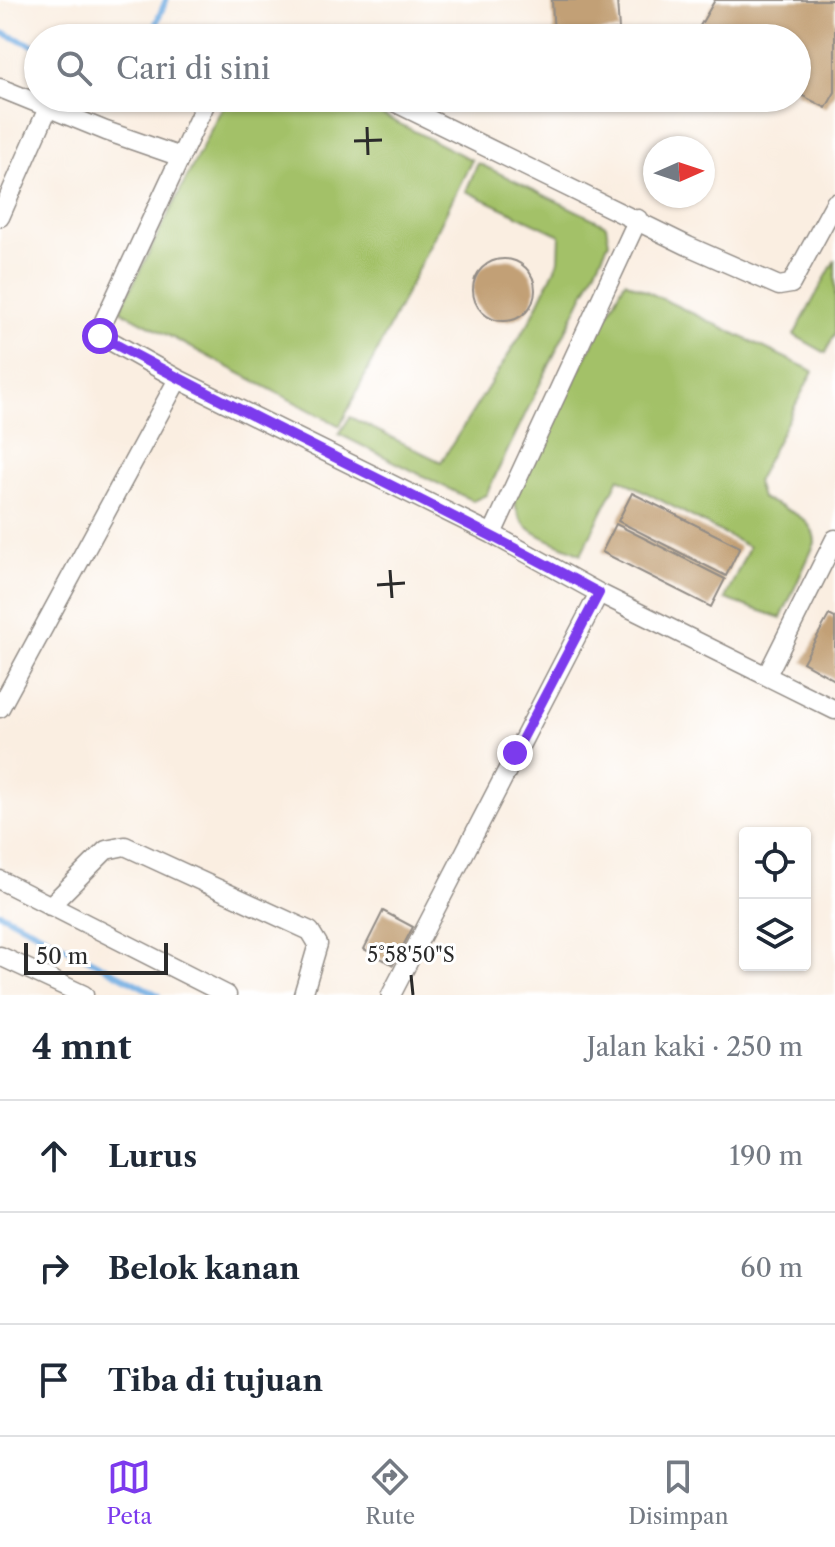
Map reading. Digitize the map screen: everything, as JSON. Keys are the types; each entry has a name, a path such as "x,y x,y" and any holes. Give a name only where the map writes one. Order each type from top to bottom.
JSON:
{"lane":[{"path":"0,88 24,98"},
{"path":"0,217 46,112"},
{"path":"58,112 178,156"},
{"path":"201,112 98,334 178,379 492,534 599,593 835,710"},
{"path":"415,112 688,246 786,288 835,203"},
{"path":"492,534 638,219"},
{"path":"0,708 178,379"},
{"path":"767,675 835,539"},
{"path":"391,995 599,593"},
{"path":"50,906 106,850 125,846 310,931 318,944 303,995"},
{"path":"0,880 227,995"},
{"path":"0,956 84,995"}],"green space":[{"path":"220,112 376,112 472,160 340,426 120,310"},
{"path":"478,163 606,225 609,242 486,495 473,501 339,434 350,417 441,462 531,319 559,260 560,235 466,191"},
{"path":"835,260 835,333 826,353 794,335"},
{"path":"625,281 813,371 756,482 761,498 796,514 814,534 815,543 781,618 725,599 749,547 619,478 581,554 536,534 516,509 515,496"}],"building":[{"path":"552,0 617,0 619,24 553,24"},
{"path":"715,0 835,0 835,92 826,108 811,100 811,24 701,24"},
{"path":"498,259 510,259 526,268 533,278 533,302 526,312 510,321 498,321 478,307 473,296 473,284 487,264"},
{"path":"632,493 740,547 726,576 618,521"},
{"path":"616,524 725,579 711,607 602,552"},
{"path":"829,615 835,618 835,680 803,662"},
{"path":"383,911 413,927 393,965 364,949"}],"waterway":[{"path":"156,24 166,0"},
{"path":"0,32 24,41"},
{"path":"0,913 158,995"}],"route":[{"path":"100,336 178,379 492,534 599,593 515,753"}]}
